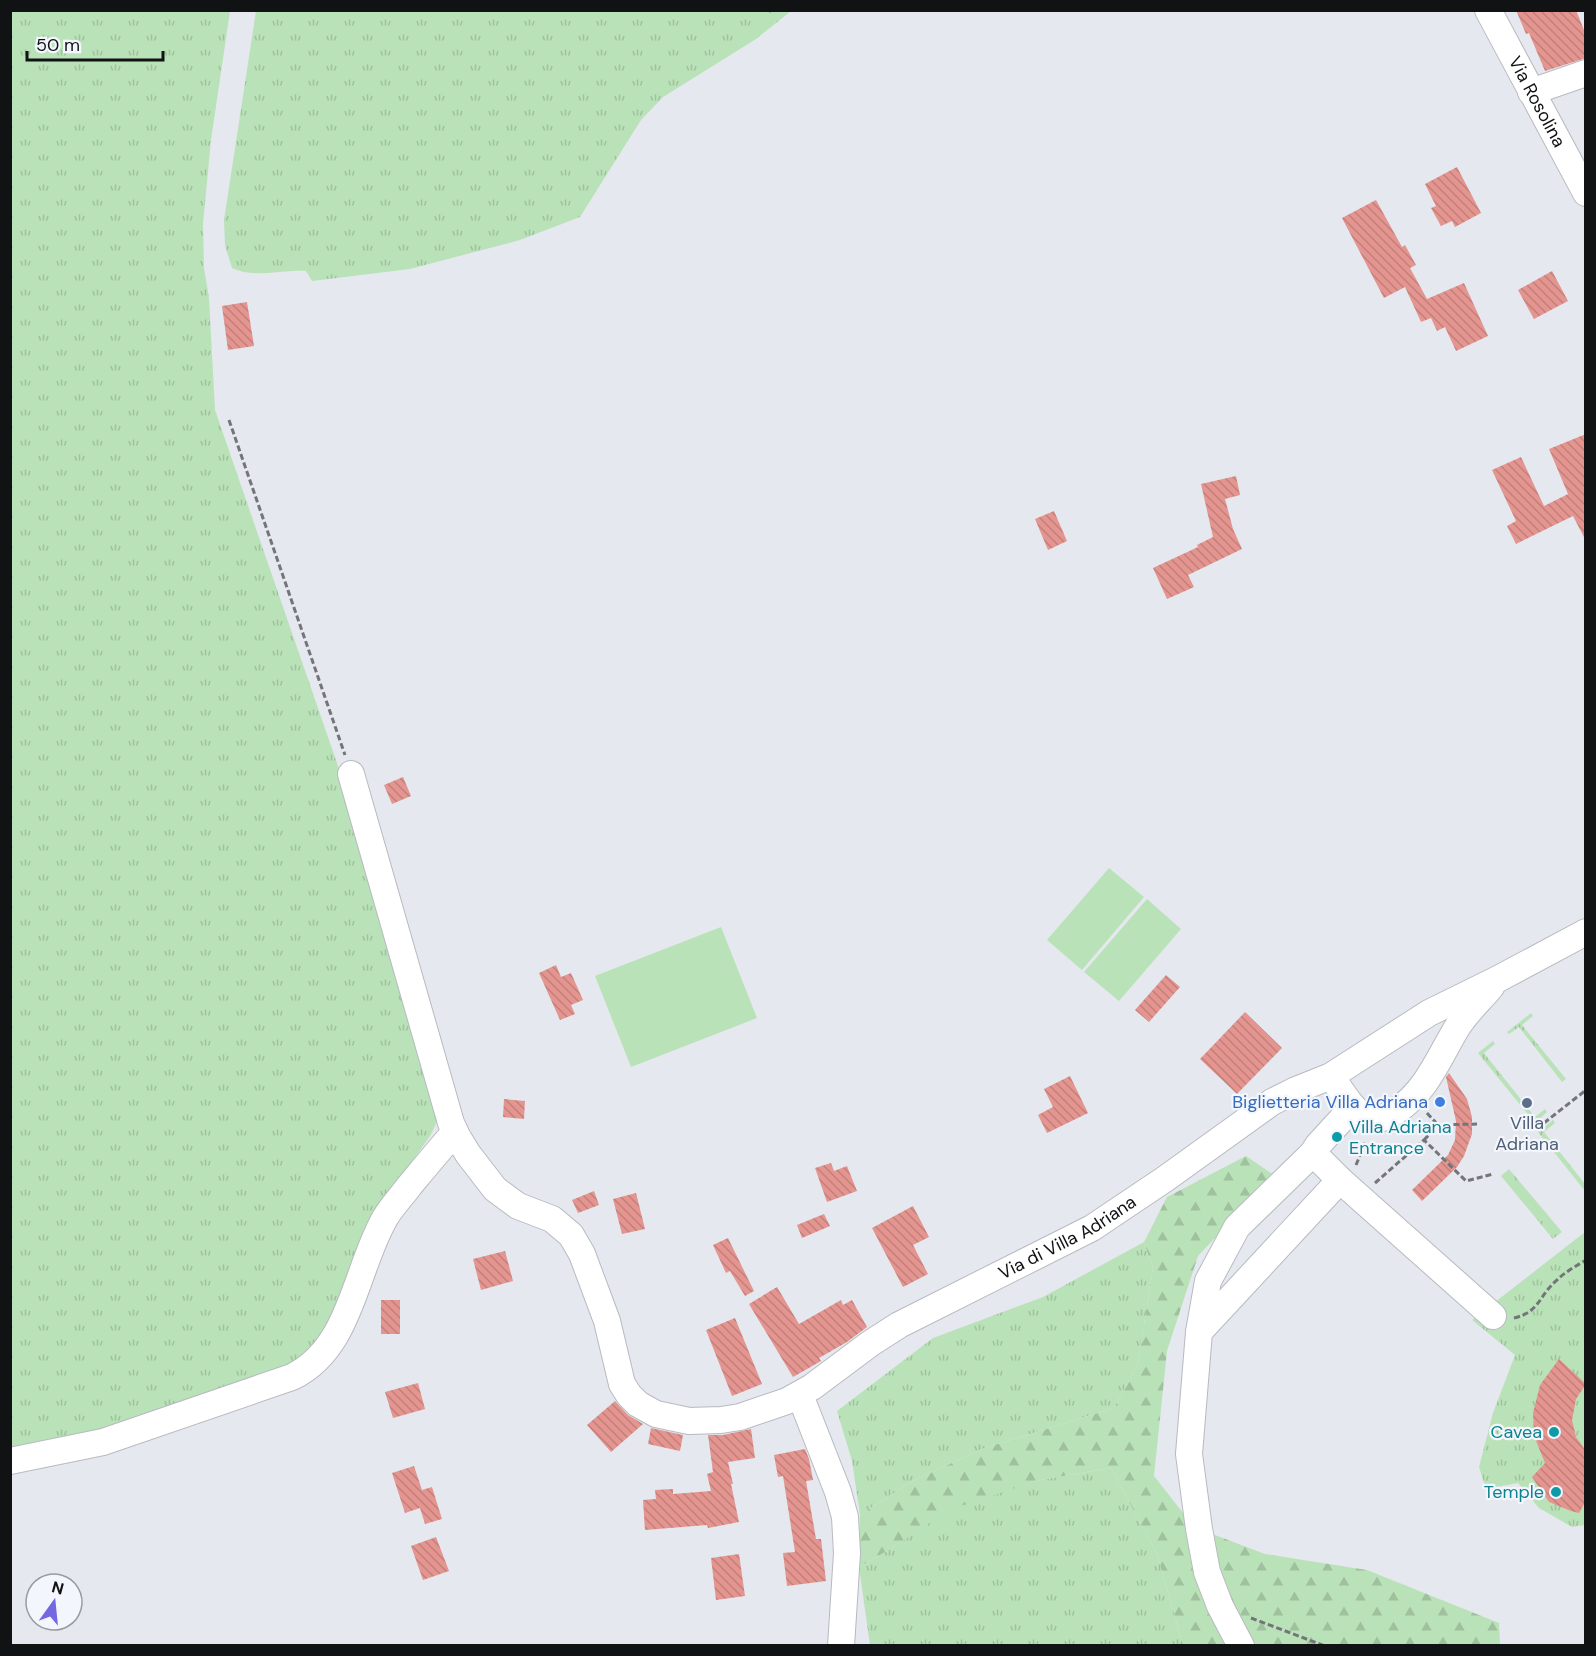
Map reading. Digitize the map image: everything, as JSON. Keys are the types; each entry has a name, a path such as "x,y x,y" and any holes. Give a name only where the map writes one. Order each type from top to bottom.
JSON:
{"street":[{"name":"Via Rosolina","path":"1488,10 1586,193"},
{"path":"1531,92 1586,73"},
{"name":"Via di Villa Adriana","path":"351,774 455,1132 482,1174 506,1198 526,1210 552,1219 571,1235 582,1254 607,1321 622,1384 638,1404 656,1414 679,1420 711,1421 740,1417 800,1395 870,1343 899,1325 1092,1228 1272,1102 1331,1076 1411,1024 1586,932"},
{"name":"Via di Villa Adriana","path":"1364,1113 1387,1117 1408,1104 1429,1078 1462,1022 1498,980"},
{"path":"1411,1024 1444,1051"},
{"path":"1241,1646 1220,1606 1207,1572 1199,1529 1190,1454 1199,1332 1208,1281 1237,1227 1313,1153 1318,1145 1364,1113 1331,1076"},
{"path":"10,1461 103,1442 292,1377 309,1367 325,1352 339,1330 378,1231 388,1213 455,1132"},
{"path":"1313,1153 1340,1180 1493,1316"},
{"path":"1199,1332 1340,1180"},
{"path":"800,1395 838,1492 845,1517 847,1553 841,1646"}],"path":[{"path":"229,420 351,774"},
{"path":"1544,1123 1586,1090"},
{"path":"1340,1180 1352,1175 1364,1113"},
{"path":"1373,1185 1438,1125 1477,1124"},
{"path":"1424,1140 1466,1181 1493,1174"},
{"path":"1493,1316 1508,1319 1532,1311 1556,1280 1586,1260"},
{"path":"1220,1606 1325,1646"}],"green space":[{"path":"256,10 791,11 756,39 663,97 641,120 580,217 520,240 410,269 312,281 306,271 249,273 232,268 225,245 224,220"},
{"path":"10,11 230,11 211,140 203,224 204,268 209,298 215,410 338,766 389,929 437,1107 436,1124 430,1136 377,1211 355,1255 336,1311 322,1342 300,1362 101,1431 10,1450"},
{"path":"1109,868 1144,897 1082,970 1047,940"},
{"path":"1147,899 1181,929 1119,1001 1084,972"},
{"path":"721,927 757,1018 631,1067 595,976"},
{"path":"1531,1013 1533,1016 1522,1025 1566,1079 1562,1082 1519,1027 1509,1034 1507,1032"},
{"path":"1493,1041 1495,1044 1484,1053 1535,1117 1545,1109 1547,1112 1535,1123 1478,1053"},
{"path":"1553,1120 1555,1123 1544,1132 1585,1184 1585,1191 1538,1132"},
{"path":"1246,1156 1274,1175 1198,1256 1167,1351 1154,1476 1194,1527 1265,1554 1367,1570 1499,1623 1500,1645 1183,1645 1157,1554 1111,1468 1039,1480 949,1510 859,1567 860,1515 911,1482 982,1449 1114,1408 1138,1363 1153,1268 1144,1242 1167,1197"},
{"path":"1509,1169 1562,1232 1553,1239 1501,1176"},
{"path":"1585,1232 1585,1525 1572,1527 1539,1508 1518,1483 1486,1489 1479,1467 1493,1413 1515,1355 1472,1320"},
{"path":"1144,1242 1153,1268 1138,1363 1114,1408 982,1449 911,1482 860,1515 852,1461 837,1411 933,1338 1043,1297"},
{"path":"1111,1468 1157,1554 1183,1645 870,1645 859,1567 892,1548 951,1507 1039,1480"}],"building":[{"path":"1516,10 1576,10 1586,35 1586,58 1545,71 1529,33 1526,34"},
{"path":"1457,167 1481,213 1455,227 1452,221 1441,226 1431,208 1436,206 1425,184"},
{"path":"1376,200 1402,247 1405,245 1416,265 1410,268 1427,299 1464,283 1488,336 1456,351 1445,327 1437,331 1431,318 1421,322 1405,287 1384,298 1342,218"},
{"path":"1552,271 1568,301 1534,319 1518,290"},
{"path":"247,302 254,346 228,350 222,306"},
{"path":"1586,434 1586,541 1573,516 1516,544 1507,526 1516,521 1492,470 1521,457 1544,506 1568,494 1549,449"},
{"path":"1236,476 1240,495 1225,499 1233,529 1242,549 1188,575 1194,587 1167,599 1153,568 1198,547 1197,545 1213,537 1201,484"},
{"path":"1054,511 1067,541 1048,550 1035,519"},
{"path":"403,777 411,796 392,804 384,785"},
{"path":"556,965 561,977 571,973 583,1000 571,1005 575,1014 560,1020 539,973"},
{"path":"1166,975 1180,987 1149,1022 1135,1010"},
{"path":"1245,1012 1282,1048 1237,1094 1200,1059"},
{"path":"1449,1073 1467,1099 1472,1117 1472,1134 1464,1156 1457,1167 1422,1201 1412,1190 1448,1155 1455,1140 1456,1121 1446,1077"},
{"path":"1070,1076 1088,1113 1047,1133 1038,1115 1053,1107 1044,1089"},
{"path":"504,1099 525,1101 524,1119 503,1117"},
{"path":"831,1163 834,1171 847,1166 857,1191 827,1202 815,1168"},
{"path":"594,1191 599,1205 578,1213 572,1200"},
{"path":"636,1193 645,1229 622,1234 613,1199"},
{"path":"913,1206 929,1237 913,1245 928,1274 903,1287 872,1228"},
{"path":"824,1214 830,1226 802,1238 797,1225"},
{"path":"728,1238 754,1291 745,1296 730,1271 726,1273 713,1245"},
{"path":"505,1251 513,1281 481,1290 473,1259"},
{"path":"777,1287 799,1324 841,1300 843,1305 852,1300 867,1327 819,1358 821,1361 793,1377 749,1304"},
{"path":"381,1300 400,1300 400,1334 381,1334"},
{"path":"735,1318 762,1384 732,1396 706,1330"},
{"name":"Cavea","path":"1559,1359 1586,1384 1576,1399 1572,1420 1576,1437 1586,1451 1586,1501 1579,1513 1549,1502 1532,1477 1545,1463 1534,1436 1533,1413 1540,1385"},
{"path":"418,1383 425,1409 393,1418 385,1392"},
{"path":"615,1401 628,1415 643,1424 611,1452 587,1425"},
{"path":"651,1428 683,1435 680,1451 648,1444"},
{"path":"751,1429 755,1458 728,1462 739,1522 708,1528 707,1525 645,1530 643,1500 656,1499 655,1490 673,1489 673,1494 711,1491 707,1474 713,1472 708,1435 723,1435"},
{"path":"805,1449 813,1480 806,1481 816,1539 821,1539 826,1581 787,1586 783,1553 795,1552 783,1476 778,1477 774,1455"},
{"path":"414,1466 422,1490 432,1487 442,1519 425,1524 420,1508 405,1513 392,1473"},
{"path":"436,1537 449,1571 423,1580 411,1546"},
{"path":"739,1554 745,1596 716,1600 711,1558"}],"place":[{"name":"Biglietteria Villa Adriana","path":"1440,1102"},
{"name":"Villa Adriana","path":"1527,1103"},
{"name":"Villa Adriana Entrance","path":"1337,1137"},
{"name":"Cavea","path":"1554,1432"},
{"name":"Temple","path":"1556,1492"}]}
